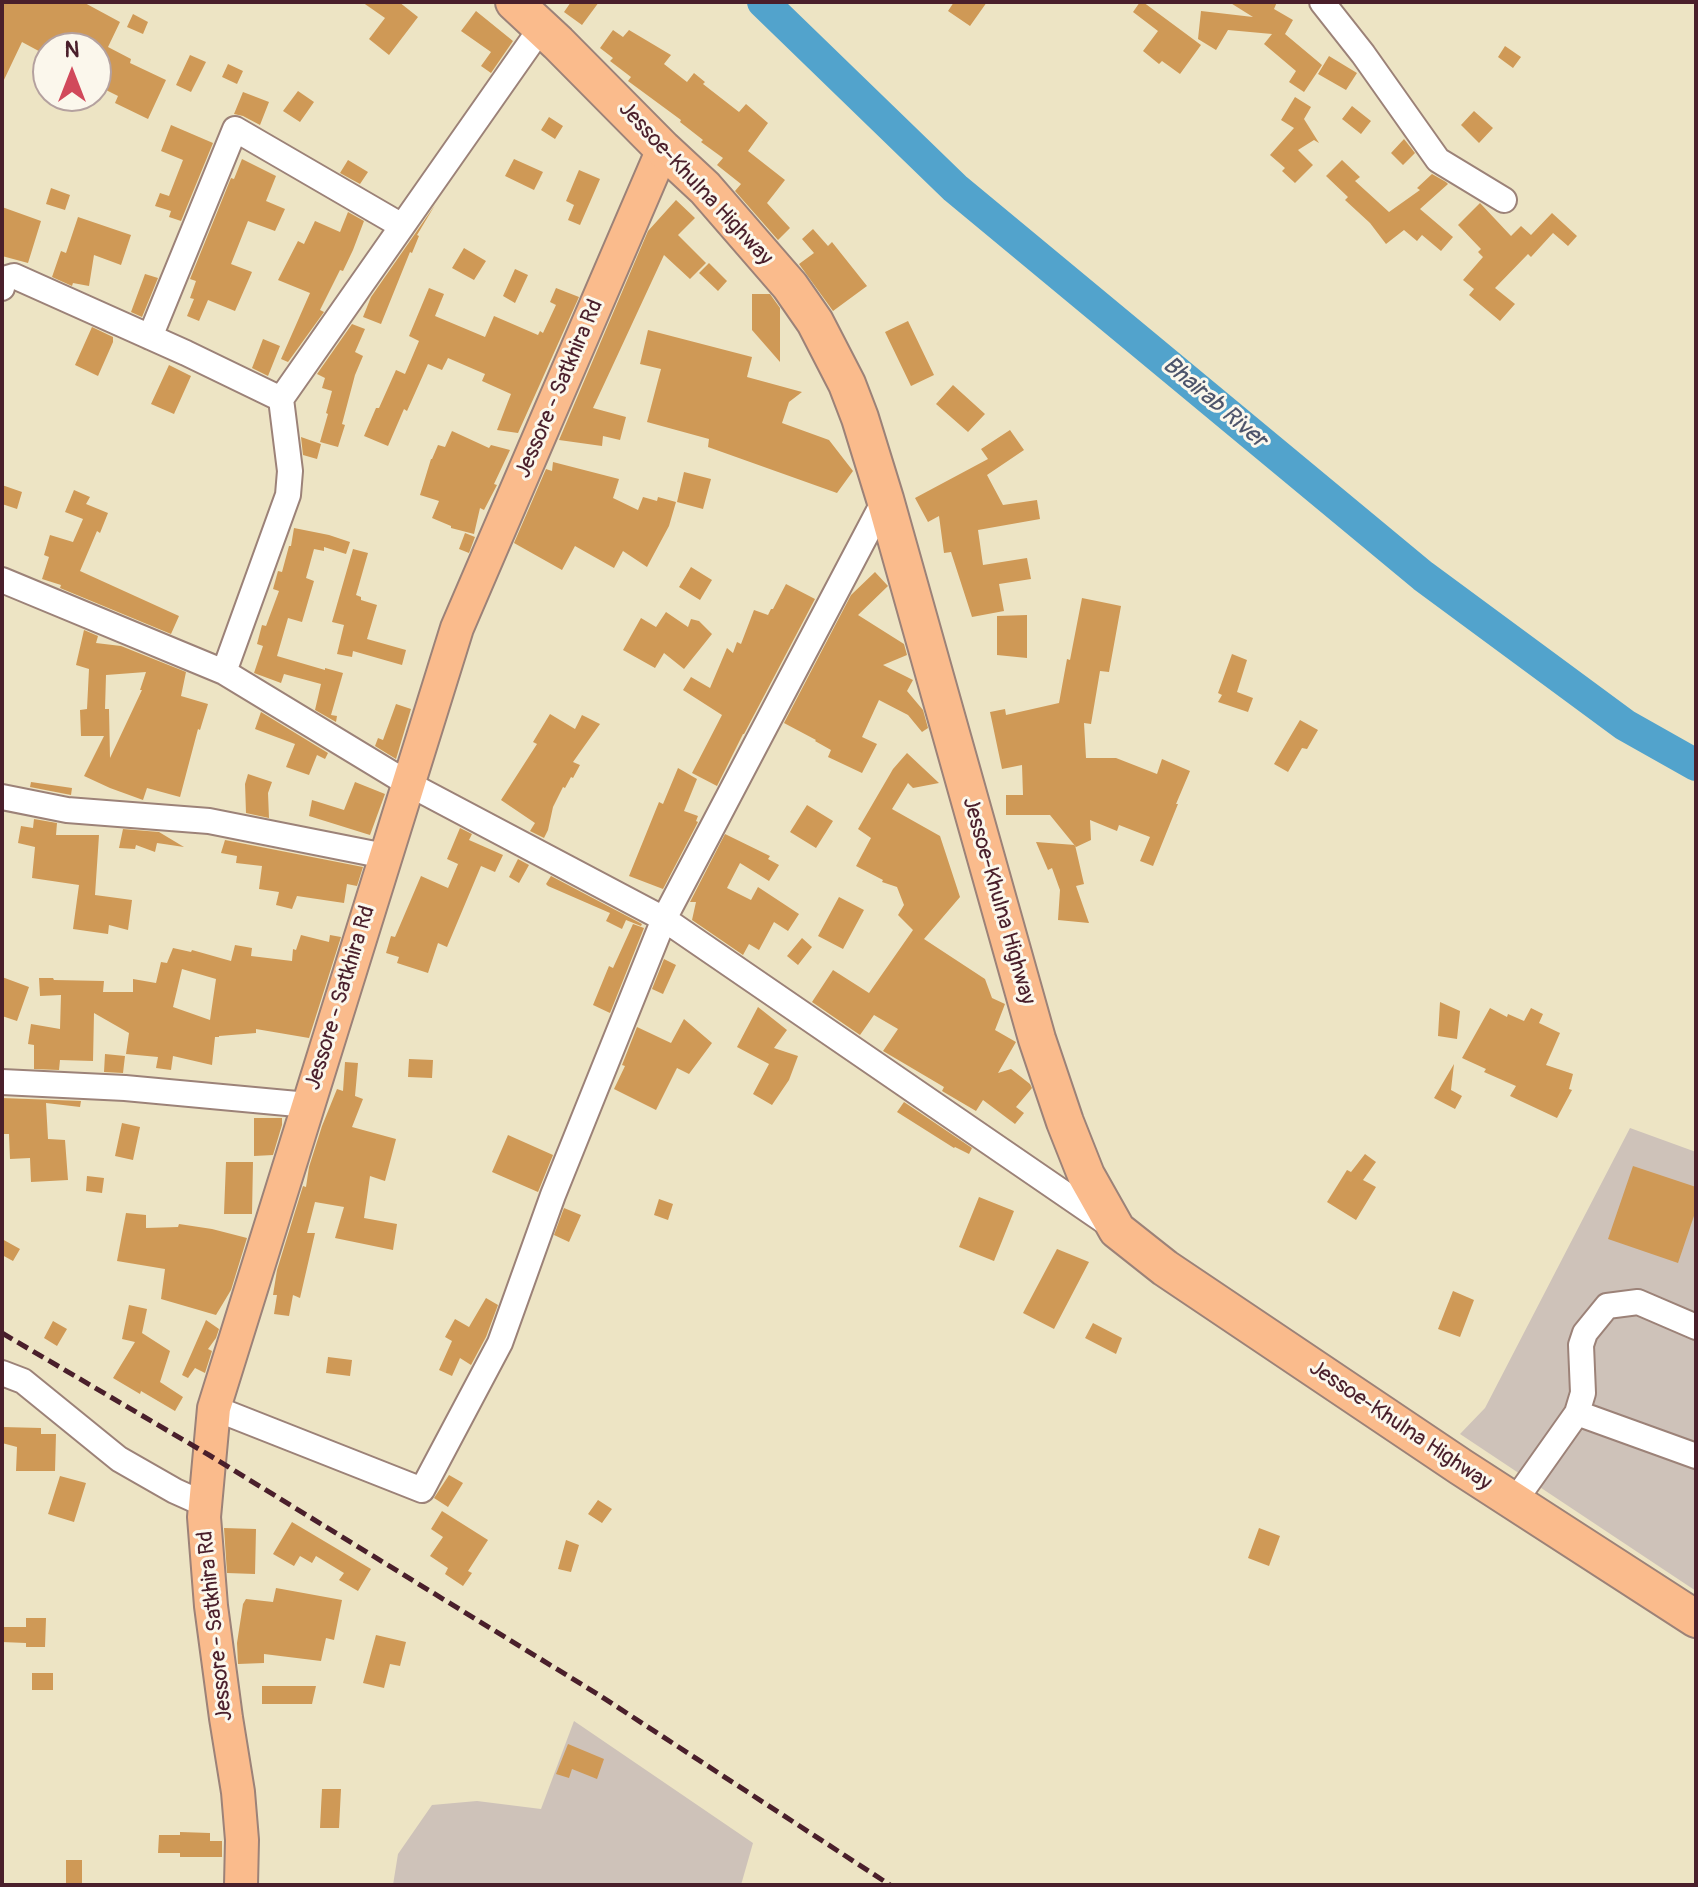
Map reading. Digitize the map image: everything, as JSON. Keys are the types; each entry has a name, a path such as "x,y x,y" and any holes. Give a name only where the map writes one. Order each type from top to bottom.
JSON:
{"highway":[{"name":"Jessoe-Khulna Highway","path":"514,2 705,188 790,286 815,322 847,384 885,499 1037,1039 1086,1175 1117,1230 1165,1268 1514,1502 1696,1619"}],"main road":[{"name":"Jessore - Satkhira Rd","path":"241,1885 242,1840 238,1792 211,1606 204,1504 214,1408 457,628 663,149"}],"street":[{"path":"1322,2 1438,160 1504,200"},
{"path":"224,672 288,495 290,471 281,399 541,28"},
{"path":"150,337 235,129 402,226"},
{"path":"6,279 150,337 281,399"},
{"path":"214,1408 422,1490 500,1343 553,1195 664,919 885,499"},
{"path":"2,580 224,672 407,783 664,919 1117,1230"},
{"path":"2,797 67,810 209,821 385,856"},
{"path":"2,1082 125,1088 308,1105"},
{"path":"1514,1502 1577,1413 1583,1393 1581,1345 1585,1333 1607,1306 1638,1302 1696,1327"},
{"path":"2,1373 23,1381 119,1459 204,1504"},
{"path":"1577,1413 1696,1456"}],"shaded area":[{"path":"1630,1128 1696,1152 1696,1591 1460,1434 1485,1408"},
{"path":"574,1721 753,1843 741,1885 393,1885 398,1854 432,1805 477,1801 541,1809"}],"building":[{"path":"2,2 83,2 120,22 112,39 112,32 32,32 32,47 22,42 2,84"},
{"path":"362,2 399,2 418,17 389,55 369,39 385,18"},
{"path":"571,2 599,2 582,25 564,12"},
{"path":"954,2 987,2 970,26 948,11"},
{"path":"1140,2 1201,45 1180,74 1162,61 1159,64 1143,51 1158,31 1133,12"},
{"path":"1229,2 1277,2 1274,9 1293,20 1285,34 1322,65 1304,92 1289,82 1296,71 1264,44 1272,34 1228,30 1216,50 1198,39 1201,11 1253,17"},
{"path":"476,11 513,41 491,73 481,66 491,52 461,31"},
{"path":"133,14 148,22 143,34 127,27"},
{"path":"613,30 623,37 629,30 671,55 664,64 687,82 694,73 705,82 703,84 739,112 746,104 768,123 748,151 785,180 767,203 790,228 778,240 735,191 741,184 717,165 723,158 701,142 703,140 681,120 628,81 631,77 610,61 613,58 600,48"},
{"path":"1505,46 1521,57 1513,68 1498,57"},
{"path":"112,49 131,59 130,63 166,80 148,119 115,103 118,96 112,93"},
{"path":"190,55 206,62 191,92 176,85"},
{"path":"1329,56 1357,73 1346,90 1318,74"},
{"path":"228,64 243,71 237,84 222,77"},
{"path":"298,91 314,102 300,122 283,111"},
{"path":"243,92 269,102 260,125 234,114"},
{"path":"1295,97 1311,107 1304,119 1319,143 1314,140 1298,150 1313,165 1295,183 1282,171 1285,168 1270,155 1294,128 1281,120"},
{"path":"1352,106 1371,121 1361,134 1342,119"},
{"path":"1474,111 1493,128 1479,143 1461,125"},
{"path":"549,117 563,126 555,139 541,130"},
{"path":"171,125 213,143 181,221 169,217 171,211 155,206 160,193 169,196 183,160 161,151"},
{"path":"1404,139 1415,153 1403,165 1391,153"},
{"path":"242,159 276,176 266,201 285,209 275,231 248,221 231,264 252,272 235,311 208,300 199,321 187,316 194,299 190,298 196,281 190,279 231,178 234,179"},
{"path":"514,159 543,172 534,190 505,176"},
{"path":"348,160 368,172 360,184 340,173"},
{"path":"1342,160 1360,177 1355,181 1389,212 1420,190 1417,188 1432,174 1446,182 1448,184 1420,209 1453,237 1441,251 1422,235 1417,241 1404,230 1386,244 1370,223 1345,200 1348,197 1326,176"},
{"path":"579,170 600,179 580,225 568,220 574,205 566,201"},
{"path":"51,188 70,195 65,210 46,204"},
{"path":"676,200 695,218 678,235 706,263 690,279 664,255 593,408 626,417 620,440 603,436 602,446 559,440 648,231"},
{"path":"1480,203 1511,236 1521,226 1531,235 1552,213 1577,236 1568,246 1553,233 1495,288 1515,304 1500,321 1469,295 1474,289 1463,280 1483,257 1478,252 1481,249 1458,225"},
{"path":"435,205 417,235 381,324 363,317 371,297"},
{"path":"2,207 41,221 28,263 2,256"},
{"path":"348,212 364,221 353,250 320,310 324,312 288,362 281,359 310,293 278,280 298,241 304,244 315,221 340,232"},
{"path":"78,217 131,235 121,265 94,255 89,286 73,283 72,286 52,277 61,251 66,253"},
{"path":"813,229 828,246 832,242 867,286 833,311 799,264 814,253 802,239"},
{"path":"464,248 486,261 474,280 452,268"},
{"path":"709,263 727,281 718,291 699,273"},
{"path":"515,269 528,275 515,303 503,296"},
{"path":"145,274 158,278 142,317 131,312"},
{"path":"429,288 444,294 435,316 485,337 494,316 538,335 540,331 543,333 556,305 550,302 556,288 579,297 518,433 497,430 511,394 482,381 485,374 448,358 442,370 428,364 388,446 364,436 396,370 405,374 419,341 409,336"},
{"path":"752,294 770,294 780,308 780,362 752,330"},
{"path":"908,321 934,375 911,386 885,332"},
{"path":"352,324 365,329 355,352 363,356 355,375 338,447 320,442 332,391 322,388 325,378 317,374"},
{"path":"92,327 113,337 98,376 75,365"},
{"path":"648,330 752,357 747,377 802,392 789,402 782,423 829,440 853,471 837,493 708,447 709,439 647,422 661,369 640,364"},
{"path":"263,339 280,346 268,376 252,368"},
{"path":"169,365 191,376 174,414 151,404"},
{"path":"953,385 985,414 968,432 936,404"},
{"path":"1010,430 1024,450 987,475 1003,505 1037,500 1040,519 978,530 983,565 1027,558 1031,579 999,584 1004,611 972,617 951,552 944,553 939,516 928,522 915,498 988,459 981,449"},
{"path":"452,431 489,448 491,445 510,450 494,484 497,485 484,510 480,508 474,534 451,528 432,518 439,501 420,495 438,445 445,447"},
{"path":"301,437 321,444 317,459 303,455"},
{"path":"553,462 619,479 613,498 638,510 643,497 676,502 669,526 647,567 623,551 614,568 575,546 562,570 514,543 546,469 552,471"},
{"path":"684,472 711,479 703,509 677,502"},
{"path":"2,485 22,492 17,509 2,504"},
{"path":"74,490 90,497 86,504 108,513 80,571 179,616 171,634 42,579 49,557 44,555 50,535 73,542 83,519 65,512"},
{"path":"294,528 350,542 346,554 324,547 324,551 314,549 306,578 314,581 302,622 288,618 277,656 343,673 331,715 337,716 336,722 315,710 321,684 284,674 281,683 254,673 263,646 257,644 262,625 266,626 279,591 273,589 291,546"},
{"path":"465,533 475,537 469,553 459,549"},
{"path":"353,549 368,553 356,595 377,605 367,639 406,650 402,665 353,651 352,657 337,654 344,625 332,622"},
{"path":"691,567 712,580 700,600 679,587"},
{"path":"875,572 888,586 858,615 904,644 907,655 883,665 913,680 907,691 923,710 928,728 922,732 908,715 879,700 862,737 877,744 862,773 828,757 831,750 784,723 851,595"},
{"path":"786,584 815,599 717,786 692,773 722,715 683,690 691,677 710,688 727,648 733,653 737,642 741,644 754,610 768,615"},
{"path":"1082,598 1121,606 1109,672 1100,671 1091,724 1084,723 1086,758 1116,758 1157,774 1162,759 1190,771 1153,866 1140,861 1150,837 1119,825 1117,831 1090,820 1091,840 1076,847 1050,815 1006,815 1006,795 1023,795 1022,765 1002,769 990,712 1005,709 1006,715 1059,703"},
{"path":"666,612 688,627 691,619 699,621 712,634 684,669 664,653 655,668 623,650 641,618 656,627"},
{"path":"1027,615 1027,658 997,655 997,616"},
{"path":"84,630 98,636 96,643 121,646 186,672 181,696 208,704 180,797 147,788 143,800 84,776 104,736 81,736 80,710 87,709 89,669 76,665","holes":["146,672 142,690 110,758 109,709 105,709 106,675"]},
{"path":"1232,654 1247,660 1237,692 1253,698 1248,712 1218,702 1222,695 1218,693"},
{"path":"396,704 411,709 396,759 375,746 378,738 383,740"},
{"path":"261,712 328,753 325,759 317,755 309,775 286,767 295,744 255,729"},
{"path":"550,714 575,729 582,715 600,724 573,762 580,765 573,778 563,787 553,807 544,838 530,831 535,823 501,800 537,744 533,742"},
{"path":"1300,720 1318,730 1307,749 1302,748 1288,772 1274,764"},
{"path":"907,753 939,783 913,788 908,783 892,809 940,836 960,897 924,939 985,979 992,998 1005,1004 995,1030 1016,1042 998,1073 1011,1069 1032,1088 1016,1107 1024,1113 1015,1124 983,1100 976,1111 942,1091 944,1087 883,1051 898,1029 874,1015 860,1035 812,1002 833,970 869,993 913,930 898,915 904,905 897,887 856,866 871,838 858,829 893,769"},
{"path":"678,768 697,779 684,811 698,816 698,822 663,889 629,876 659,802 663,804"},
{"path":"248,774 272,782 268,793 269,818 246,813 245,784"},
{"path":"31,782 72,788 71,795 30,787"},
{"path":"355,782 385,794 370,835 309,816 312,800 344,810"},
{"path":"807,805 833,821 816,848 790,832"},
{"path":"34,819 57,823 56,835 99,835 95,895 132,900 128,930 109,925 108,934 73,929 79,885 32,878 35,847 18,843 21,826 33,828"},
{"path":"460,828 472,834 469,840 503,855 495,872 481,866 447,947 438,943 428,973 397,963 399,957 386,953 391,936 395,937 421,876 448,888 461,857 458,864 447,859"},
{"path":"123,829 159,832 184,847 157,843 155,852 136,845 135,849 119,848"},
{"path":"725,834 770,856 768,859 779,865 769,881 740,863 727,888 751,900 758,887 799,914 788,931 774,922 759,950 749,944 743,955 692,920 696,902 690,902"},
{"path":"225,840 363,867 357,886 347,884 344,903 297,896 292,909 276,905 279,892 259,889 262,866 236,863 237,856 221,853"},
{"path":"1036,842 1075,845 1084,884 1076,886 1089,923 1058,920 1060,890 1052,868 1048,870"},
{"path":"518,859 529,865 519,883 509,877"},
{"path":"551,876 641,926 626,920 622,929 606,921 610,913 548,886 546,884"},
{"path":"839,897 864,910 843,949 818,936"},
{"path":"633,924 644,928 610,1013 593,1005 609,966 613,968"},
{"path":"301,935 329,942 330,935 341,937 309,1038 256,1029 256,1033 219,1036 215,1037 212,1065 173,1056 171,1070 156,1068 158,1057 126,1054 129,1033 94,1013 93,1061 60,1060 59,1070 34,1069 34,1045 28,1044 31,1024 60,1029 61,995 40,996 39,978 104,981 103,992 133,992 133,979 156,983 161,962 167,963 173,948 231,961 235,945 252,948 251,956 292,961 293,949 296,950","holes":["182,969 216,979 210,1020 173,1007"]},
{"path":"802,938 812,947 798,965 787,956"},
{"path":"664,959 676,965 663,994 652,989"},
{"path":"2,977 29,987 17,1021 2,1016"},
{"path":"1440,1002 1460,1011 1457,1039 1438,1036"},
{"path":"758,1007 787,1030 774,1048 798,1056 789,1080 772,1105 753,1094 769,1064 737,1047"},
{"path":"1490,1008 1524,1021 1531,1008 1543,1014 1539,1023 1560,1033 1546,1065 1573,1074 1569,1089 1572,1090 1557,1118 1510,1096 1516,1086 1462,1058"},
{"path":"684,1019 712,1043 689,1074 677,1068 656,1110 614,1089 637,1027 671,1043"},
{"path":"105,1054 125,1056 123,1073 104,1072"},
{"path":"409,1059 433,1060 432,1078 408,1077"},
{"path":"345,1062 358,1063 355,1096 363,1099 352,1127 396,1139 385,1181 370,1176 364,1218 397,1224 393,1250 335,1238 344,1207 315,1202 307,1233 315,1233 300,1298 293,1295 289,1316 274,1314 277,1270 303,1186 306,1187 322,1126 337,1089 343,1091"},
{"path":"1454,1064 1451,1090 1462,1096 1455,1109 1434,1098"},
{"path":"2,1098 81,1101 80,1107 46,1103 48,1139 65,1140 68,1180 31,1182 30,1158 10,1159 9,1134 2,1134"},
{"path":"904,1102 972,1148 969,1154 897,1112"},
{"path":"254,1118 282,1118 273,1155 254,1156"},
{"path":"122,1123 140,1127 133,1160 115,1156"},
{"path":"508,1135 553,1155 538,1192 492,1172"},
{"path":"1365,1154 1376,1162 1363,1180 1376,1187 1356,1220 1327,1202 1347,1170 1351,1172"},
{"path":"226,1162 253,1162 252,1214 224,1214"},
{"path":"1633,1166 1696,1187 1696,1210 1678,1263 1608,1239"},
{"path":"87,1176 104,1178 102,1193 86,1191"},
{"path":"979,1197 1014,1211 994,1261 959,1247"},
{"path":"659,1199 673,1204 668,1220 654,1215"},
{"path":"564,1208 581,1215 569,1242 554,1235"},
{"path":"126,1213 146,1215 146,1228 178,1227 179,1224 247,1238 231,1290 216,1315 161,1299 165,1269 117,1261"},
{"path":"2,1239 20,1249 13,1261 2,1255"},
{"path":"1057,1249 1089,1262 1054,1329 1023,1313"},
{"path":"1453,1291 1474,1300 1460,1337 1438,1329"},
{"path":"486,1298 498,1305 471,1365 460,1358 452,1376 439,1370 452,1341 445,1337 455,1319 469,1327"},
{"path":"129,1305 147,1309 142,1333 170,1351 160,1382 183,1397 175,1411 113,1378 135,1342 122,1339"},
{"path":"206,1320 219,1329 208,1349 212,1351 205,1373 195,1368 188,1378 182,1375"},
{"path":"53,1321 67,1329 57,1346 44,1338"},
{"path":"1093,1323 1122,1338 1116,1354 1085,1338"},
{"path":"328,1357 352,1360 350,1376 326,1373"},
{"path":"2,1427 41,1428 41,1434 56,1434 55,1471 16,1471 17,1447 2,1443"},
{"path":"449,1475 463,1483 448,1507 434,1498"},
{"path":"60,1476 86,1483 74,1522 48,1514"},
{"path":"598,1500 612,1509 602,1523 588,1514"},
{"path":"442,1511 488,1540 468,1571 472,1573 463,1586 445,1574 448,1568 430,1556 443,1537 431,1529"},
{"path":"292,1522 371,1569 358,1591 339,1580 344,1573 316,1556 312,1563 300,1556 294,1566 273,1554"},
{"path":"224,1528 256,1529 255,1574 227,1573"},
{"path":"1259,1528 1280,1536 1269,1566 1248,1558"},
{"path":"566,1540 579,1545 571,1572 558,1569"},
{"path":"276,1588 342,1600 334,1640 326,1638 321,1661 264,1654 264,1663 238,1664 237,1643 243,1604 246,1599 273,1602"},
{"path":"26,1618 46,1618 45,1647 2,1642 2,1627 26,1627"},
{"path":"376,1635 406,1642 400,1666 390,1664 384,1688 363,1683"},
{"path":"32,1673 53,1673 53,1690 32,1690"},
{"path":"262,1686 316,1686 312,1704 262,1704"},
{"path":"568,1744 604,1759 597,1779 572,1769 569,1778 556,1774"},
{"path":"322,1789 341,1789 339,1828 320,1828"},
{"path":"180,1832 210,1833 210,1841 222,1841 222,1857 180,1857 180,1853 158,1853 159,1835 180,1835"},
{"path":"66,1860 82,1860 82,1885 66,1885"}],"waterway":[{"name":"Bhairab River","path":"763,2 955,188 1423,576 1625,725 1696,765"}],"railway":[{"path":"2,1333 209,1455 599,1695 890,1885"}]}
